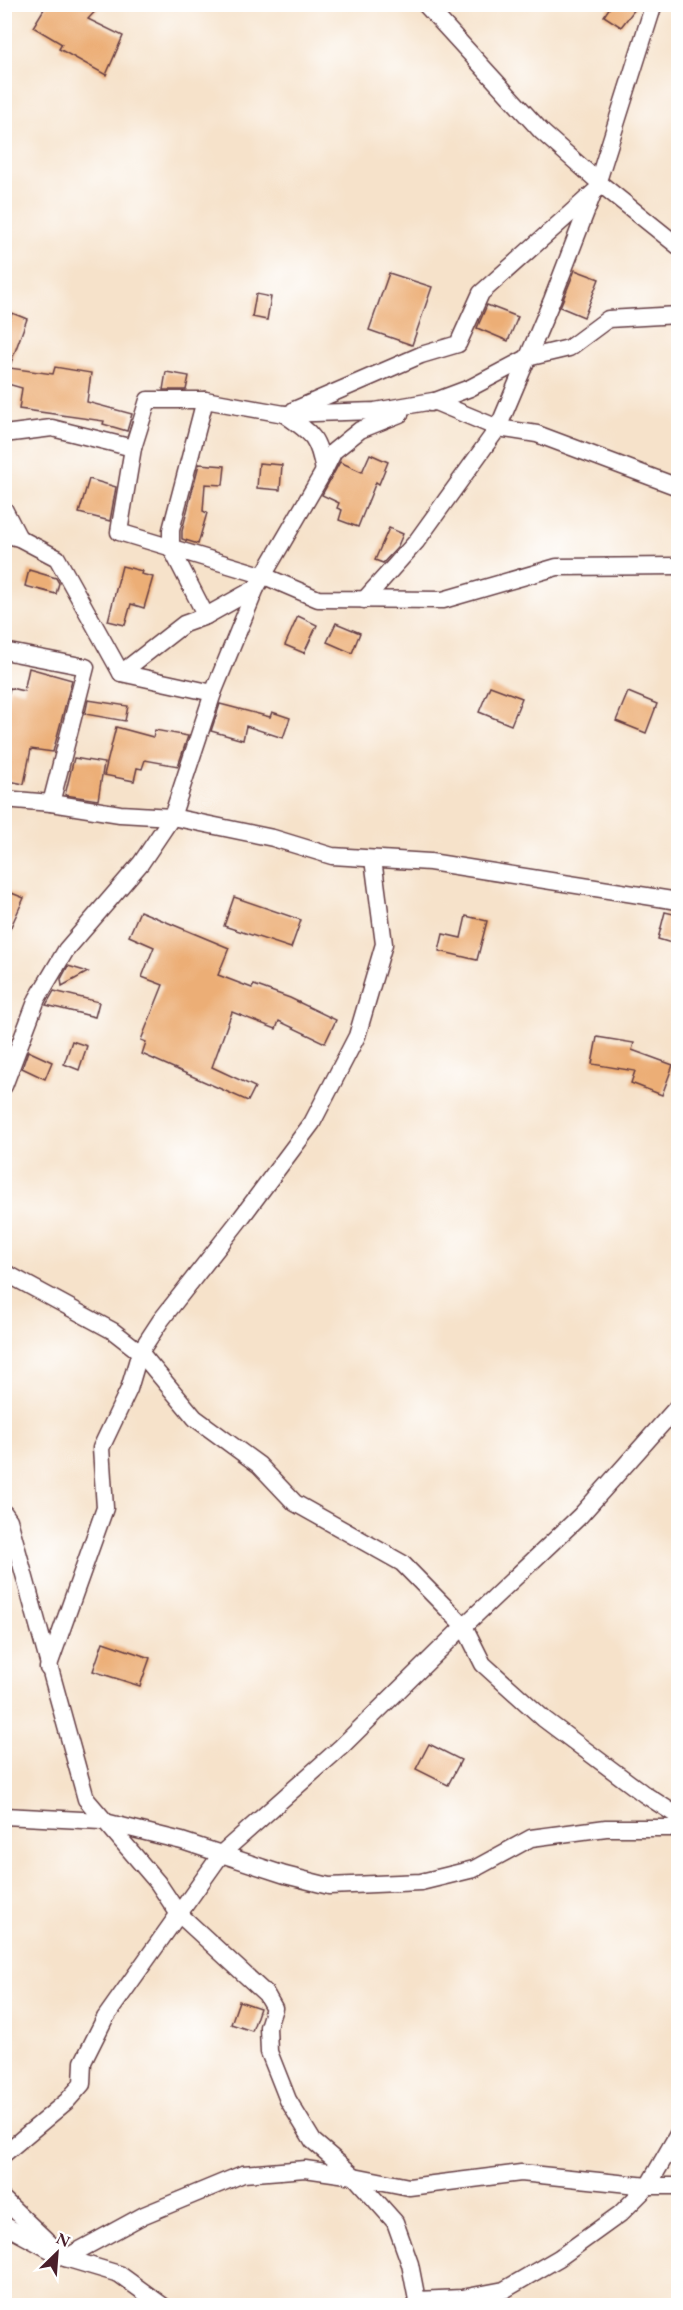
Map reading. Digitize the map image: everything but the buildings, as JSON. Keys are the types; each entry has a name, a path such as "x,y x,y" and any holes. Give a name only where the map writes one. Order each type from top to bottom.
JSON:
{"street":[{"path":"425,4 542,132 597,187 678,246"},
{"path":"364,600 416,542 498,428 597,187 654,4"},
{"path":"284,414 421,355 458,344 481,293 597,187"},
{"path":"4,1086 37,999 66,950 141,863 172,817 213,693 259,581 334,451 360,430 471,388 527,358 569,348 608,319 678,315"},
{"path":"678,487 537,434 498,428 434,401 375,411 284,414 205,400 148,400 133,448 119,532 318,599 443,600 557,567 678,566"},
{"path":"205,400 171,530 171,548 206,616"},
{"path":"284,414 307,430 319,445 324,471"},
{"path":"4,434 52,428 133,448"},
{"path":"4,509 12,536 57,558 121,673 213,693"},
{"path":"121,673 184,624 206,616 259,581"},
{"path":"4,651 86,667 51,802"},
{"path":"4,799 51,802 120,814 172,817 273,838 332,856 430,862 678,901"},
{"path":"48,1668 105,1508 101,1448 129,1389 140,1352 161,1320 312,1122 357,1036 384,944 374,859"},
{"path":"4,1272 113,1331 140,1352 195,1418 259,1466 295,1503 402,1563 464,1626 483,1664 544,1719 644,1794 678,1816"},
{"path":"4,2154 67,2101 82,2084 83,2062 105,2018 222,1853 341,1747 580,1516 678,1406"},
{"path":"4,1513 9,1520 86,1799 158,1883 178,1913 266,1994 274,2008 268,2027 269,2052 288,2100 313,2141 354,2176 396,2222 410,2264 419,2304 504,2290 559,2258 620,2214 648,2186 678,2134"},
{"path":"4,1816 107,1822 222,1853 285,1875 329,1886 421,1882 474,1869 531,1838 606,1828 678,1828"},
{"path":"65,2258 144,2215 243,2174 305,2169 409,2187 521,2173 648,2186 678,2186"},
{"path":"4,2200 65,2258"},
{"path":"4,2224 65,2258 119,2274 163,2306"}]}
